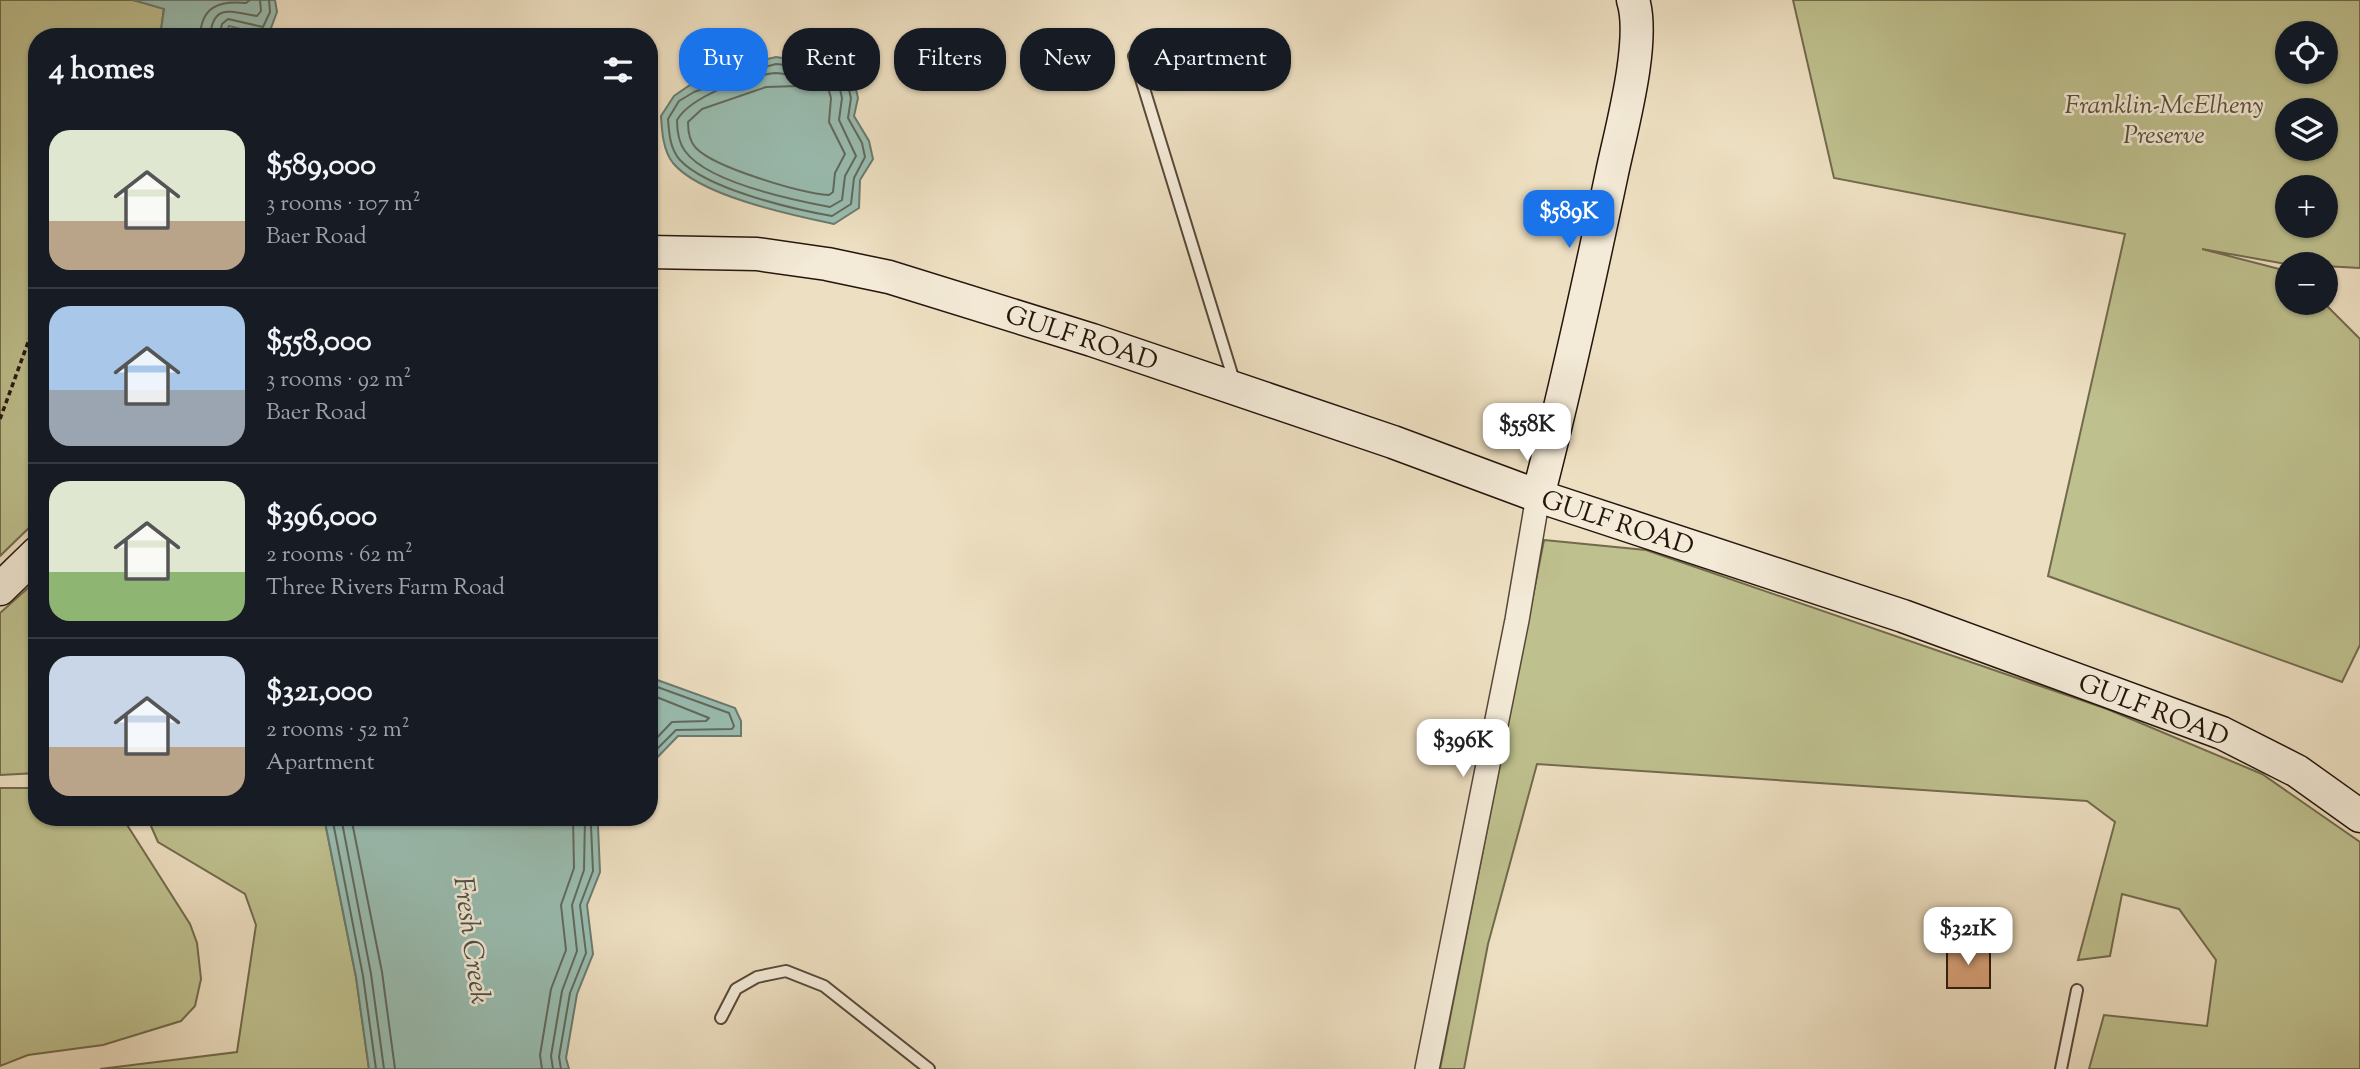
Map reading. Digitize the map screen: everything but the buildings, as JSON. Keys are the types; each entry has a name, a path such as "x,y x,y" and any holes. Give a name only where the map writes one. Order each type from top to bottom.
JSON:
{"street":[{"path":"1427,1069 1517,620 1538,496 1569,379 1625,111 1636,34 1633,0"},
{"name":"GULF ROAD","path":"658,252 757,254 889,277 1236,387 1538,496 1903,616 2222,733 2297,771 2360,816"},
{"path":"0,589 28,562"}],"lane":[{"path":"1145,91 1236,387"},
{"path":"721,1018 736,989 757,977 786,971 824,986 929,1069"},
{"path":"2061,1069 2077,990"}],"path":[{"path":"0,419 28,343"}],"green space":[{"path":"0,0 133,0 164,8 161,28 28,28 28,529 0,556"},
{"name":"Franklin-McElheny Preserve","path":"1793,0 2360,0 2360,268 2338,267 2338,252 2275,252 2275,262 2202,249 2275,268 2275,315 2336,315 2360,339 2360,645 2342,682 2048,576 2125,234 1834,178"},
{"path":"1544,540 1646,550 2107,709 2262,774 2360,842 2360,1069 2089,1069 2104,1015 2207,1026 2216,960 2179,909 2122,894 2110,956 2078,960 2115,822 2087,801 1537,764 1488,944 1464,1069 1440,1069"},
{"path":"28,588 28,773 0,775 0,613"},
{"path":"0,788 28,788 28,826 128,826 190,924 197,943 201,979 195,1006 181,1021 103,1045 28,1055 0,1066"},
{"path":"151,826 326,826 356,977 369,1069 100,1069 237,1052 256,925 245,894 158,842"}],"water":[{"path":"133,0 275,0 277,12 271,28 161,28 164,9"},
{"path":"782,58 782,91 856,91 858,98 854,116 869,141 873,159 860,180 859,208 834,224 748,202 704,185 686,175 673,163 665,147 661,116 674,96 681,91 768,91 768,59"},
{"path":"658,680 735,708 741,721 741,736 678,736 658,757"},
{"name":"Fresh Creek","path":"326,826 598,826 600,872 587,905 593,954 577,994 566,1058 569,1069 369,1069 356,977"}]}
